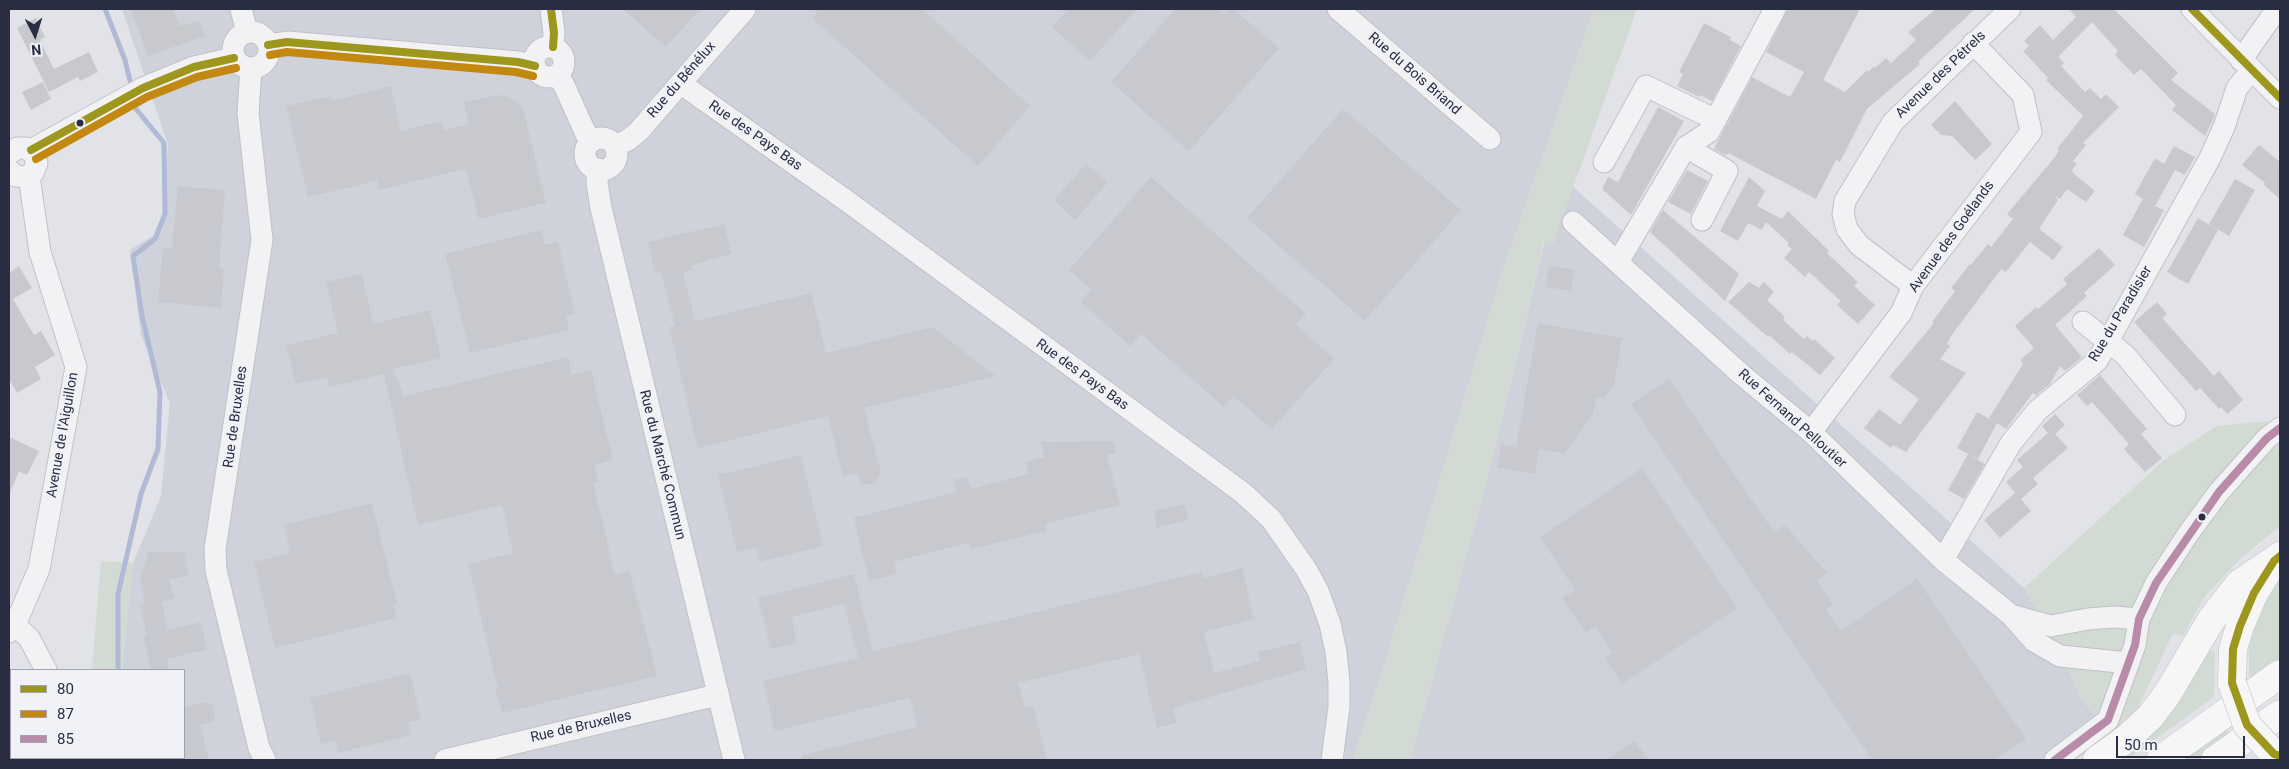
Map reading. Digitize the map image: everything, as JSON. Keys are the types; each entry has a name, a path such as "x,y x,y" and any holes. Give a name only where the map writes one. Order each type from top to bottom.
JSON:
{"main road":[{"path":"2277,559 2254,593 2240,626 2233,649 2232,684 2247,725 2277,755"},
{"path":"2097,760 2126,739 2150,717 2168,693 2211,620 2240,582 2277,559"},
{"path":"2160,760 2280,674"},
{"path":"2215,760 2280,714"}],"street":[{"path":"241,9 248,32"},
{"path":"551,9 554,33 553,47"},
{"name":"Rue du Bénélux","path":"615,146 628,140 638,132 745,9"},
{"name":"Rue du Bois Briand","path":"1338,9 1490,139"},
{"path":"1618,262 1686,147 1710,132 1774,9"},
{"name":"Avenue des Pétrels","path":"1913,286 1859,244 1847,229 1843,214 1845,201 1893,122 1973,42 2010,9"},
{"path":"2192,9 2280,98"},
{"name":"Rue du Paradisier","path":"1943,560 2011,443 2038,410 2097,361 2210,158 2224,127 2246,65 2277,9"},
{"path":"15,160 134,93 194,68 243,64 262,65 268,56 268,45 262,36 248,32 242,34 234,42 232,53 243,64"},
{"path":"268,45 287,42 518,62 534,66 540,74 551,77 556,76 563,69 564,60 561,52 553,47 544,48 537,53 534,66"},
{"name":"Avenue des Goélands","path":"1811,432 1902,313 1913,286 2031,132 2023,95 1973,42"},
{"name":"Rue de Bruxelles","path":"243,64 262,240 215,549 216,570 259,748 266,760"},
{"path":"556,76 563,83 590,143"},
{"name":"Rue des Pays Bas","path":"680,83 840,196 1113,397 1243,493 1271,519 1306,569 1318,591 1330,624 1336,652 1339,682 1339,707 1332,760"},
{"path":"1604,162 1646,86 1716,120"},
{"path":"596,139 610,140 615,146 617,150 616,161 608,168 598,169 587,161 586,152 590,143 596,139"},
{"path":"1686,147 1727,171 1702,220"},
{"name":"Avenue de l'Aiguillon","path":"12,629 39,569 76,367 40,252 15,160"},
{"name":"Rue du Marché Commun","path":"598,169 597,183 600,208 734,760"},
{"name":"Rue Fernand Pelloutier","path":"1573,222 1742,374 1811,432 1943,560 2011,615 2034,641 2060,656 2129,663"},
{"path":"2083,322 2125,355 2174,415"},
{"path":"2056,760 2108,720 2135,645 2139,619 2156,583 2188,534 2214,499 2268,438 2280,428"},
{"name":"Rue Fernand Pelloutier","path":"2011,615 2051,626 2088,618 2114,616 2139,619"},
{"path":"12,629 29,638 45,669"},
{"name":"Rue de Bruxelles","path":"445,760 717,695"}],"shaded area":[{"path":"122,9 1594,9 1503,270 1384,667 1353,760 115,760 185,759 185,669 122,669 133,563 161,496 170,403 141,336 130,250 162,230 168,145"},
{"path":"1594,9 1637,9 1553,244 1544,241 1487,480 1410,760 1353,760 1384,667 1503,270"},
{"path":"1572,186 2024,588 2056,642 2082,700 2110,733 2075,760 1410,760 1487,480 1545,240 1553,244"},
{"path":"2268,421 2257,434 2280,437 2280,526 2241,558 2205,596 2183,636 2173,633 2138,708 2110,733 2082,700 2056,642 2024,588 2164,460 2217,426"},
{"path":"101,561 133,563 122,669 92,669"},
{"path":"2280,579 2280,660 2249,682 2249,649 2256,616"},
{"path":"2201,647 2215,652 2214,697 2128,759 2125,753"},
{"path":"2224,726 2234,740 2206,760 2177,760"}],"building":[{"path":"131,9 173,9 179,26 200,21 205,36 148,56"},
{"path":"623,9 700,9 666,47"},
{"path":"818,9 922,9 1030,106 978,166 813,19"},
{"path":"1068,9 1137,9 1090,61 1052,27"},
{"path":"1175,9 1218,9 1225,15 1230,9 1233,9 1279,48 1189,151 1111,82"},
{"path":"1788,9 1860,9 1823,80 1845,92 1867,70 1868,72 1873,67 1875,68 1886,58 1891,63 1916,40 1908,32 1936,9 1975,9 1918,62 1920,64 1867,109 1840,162 1836,160 1816,199 1728,153 1726,156 1714,149 1752,77 1790,97 1804,72 1766,52"},
{"path":"2069,9 2114,9 2178,73 2171,80 2215,114 2212,122 2205,136 2172,110 2176,105 2141,69 2134,75 2115,55 2118,51 2092,22 2059,57 2064,63 2061,66 2085,92 2090,88 2101,99 2106,94 2119,107 2083,143 2086,145 2073,161 2077,164 2072,170 2073,173 2095,191 2086,202 2067,189 2060,199 2054,195 2058,200 2039,229 2063,247 2053,260 2030,242 2006,272 2001,269 1951,336 1947,344 1950,346 1940,359 1966,373 1906,452 1893,445 1891,448 1864,428 1879,409 1900,425 1919,399 1889,377 1934,323 1932,322 1955,291 1951,288 1988,244 1991,247 2013,219 2007,214 2055,157 2059,150 2057,149 2083,116 2046,80 2048,78 2023,51 2029,46 2024,41 2040,25 2053,40 2076,17"},
{"path":"36,18 45,37 40,40 54,69 89,52 98,72 80,81 78,77 49,92 17,28"},
{"path":"1704,23 1731,37 1730,40 1741,46 1712,101 1677,86 1683,74 1679,72"},
{"path":"43,82 51,99 31,110 22,92"},
{"path":"391,86 401,131 442,121 444,130 469,124 464,102 497,95 509,97 518,103 523,109 546,203 479,219 466,169 379,190 377,181 308,197 286,106 331,96 332,101"},
{"path":"1955,101 1992,144 1975,160 1952,136 1941,135 1931,125"},
{"path":"1658,107 1684,121 1631,215 1602,189 1608,177 1618,182"},
{"path":"1343,109 1461,210 1365,321 1247,218"},
{"path":"2259,145 2280,162 2280,199 2264,185 2265,183 2242,165"},
{"path":"2174,146 2195,157 2185,175 2175,170 2155,206 2164,210 2144,247 2123,235 2143,199 2135,194 2155,158 2164,164"},
{"path":"1086,164 1108,182 1075,220 1054,200"},
{"path":"1687,170 1708,181 1691,214 1668,202"},
{"path":"1151,177 1306,314 1296,325 1334,359 1272,429 1233,396 1224,407 1141,334 1130,346 1081,302 1091,289 1069,270"},
{"path":"1749,177 1765,191 1757,206 1782,219 1788,211 1829,251 1827,253 1858,282 1854,286 1875,305 1858,324 1837,305 1841,301 1809,272 1805,277 1784,258 1792,249 1787,245 1789,243 1766,222 1762,230 1748,223 1738,241 1720,231"},
{"path":"2235,179 2255,190 2229,236 2209,224"},
{"path":"178,186 225,190 219,268 224,269 221,308 158,302 163,248 172,249"},
{"path":"1663,210 1739,274 1725,301 1650,232"},
{"path":"2198,218 2218,230 2188,284 2167,272"},
{"path":"724,224 732,254 691,265 692,270 683,272 695,321 811,293 826,353 932,327 996,376 864,408 881,473 875,483 861,486 858,473 843,476 828,416 698,448 669,327 675,326 661,272 655,273 648,242"},
{"path":"541,230 545,245 558,242 575,314 566,316 569,330 470,353 445,254"},
{"path":"2099,248 2115,265 2084,293 2087,296 2055,325 2082,357 2065,371 2060,366 2050,384 2036,395 2033,393 2006,429 1989,418 2023,364 2020,360 2034,348 2015,326 2036,307 2038,309 2067,284 2063,279"},
{"path":"19,266 32,288 13,299 34,335 41,331 55,355 35,367 41,379 17,393 9,379 9,273"},
{"path":"1549,266 1575,270 1571,291 1545,287"},
{"path":"362,274 373,324 430,310 441,358 393,369 404,396 568,357 572,375 591,370 613,460 594,465 598,482 593,483 615,575 630,571 657,676 502,713 495,689 498,688 468,564 513,553 502,505 418,525 384,374 329,387 327,377 296,384 286,345 338,333 326,282"},
{"path":"1749,282 1759,288 1764,282 1774,292 1767,300 1785,317 1783,320 1804,339 1807,336 1813,341 1814,339 1835,358 1820,375 1792,352 1790,354 1769,335 1768,337 1728,302"},
{"path":"2157,302 2167,314 2162,318 2214,376 2219,371 2243,400 2227,414 2221,407 2219,409 2200,388 2196,391 2134,322"},
{"path":"1538,323 1622,338 1614,384 1604,398 1596,397 1593,414 1564,454 1539,449 1535,474 1497,468 1501,444 1516,447"},
{"path":"2100,375 2147,429 2141,434 2162,458 2145,472 2124,449 2129,444 2092,402 2087,406 2077,395"},
{"path":"1669,379 1774,532 1785,525 1827,573 1817,580 1833,605 1826,610 1841,631 1917,579 2026,739 1994,760 1872,760 1631,404"},
{"path":"1977,412 1997,423 1978,459 1957,448"},
{"path":"2055,414 2065,425 2055,434 2068,448 2033,478 2038,484 2021,499 2031,511 2000,538 1984,520 2015,493 2006,482 2023,467 2017,460 2048,433 2042,426"},
{"path":"9,437 39,451 27,475 19,471 9,495"},
{"path":"1113,441 1116,453 1107,455 1120,505 1045,524 1046,531 971,549 969,543 894,562 897,574 869,581 854,518 956,492 953,480 967,477 971,489 1029,474 1026,462 1044,457 1041,442"},
{"path":"1968,454 1985,464 1964,499 1948,490"},
{"path":"801,455 823,546 759,562 756,548 737,552 718,475"},
{"path":"1642,468 1737,608 1622,684 1605,658 1613,653 1595,626 1586,633 1562,598 1575,590 1540,537"},
{"path":"372,503 397,604 393,604 396,618 275,648 254,562 290,553 284,525"},
{"path":"1184,504 1188,520 1157,528 1154,511"},
{"path":"148,552 184,552 189,575 169,580 174,598 162,602 168,630 201,622 207,649 167,659 169,669 151,669 143,636 147,635 140,606 145,605 140,580"},
{"path":"1242,568 1254,619 1204,632 1214,673 1260,661 1258,652 1300,642 1306,669 1173,708 1177,723 1157,728 1139,654 1018,683 1025,708 1033,706 1047,760 802,760 802,755 917,727 910,698 775,731 763,681 858,658 844,604 792,617 796,643 771,649 758,598 854,574 873,651 1202,572 1204,578"},
{"path":"410,673 421,719 408,722 411,735 338,753 335,740 321,744 310,698"},
{"path":"207,702 213,705 215,717 212,722 200,725 209,760 184,760 185,707"},
{"path":"1635,741 1648,760 1606,760"}],"waterway":[{"path":"105,9 125,60 132,89"},
{"path":"118,669 118,594 141,494 158,449 160,392 142,316 133,256 155,239 165,214 164,143 136,109 134,100"}],"transit line":[{"name":"80","path":"551,9 554,33 553,47"},
{"name":"80","path":"2192,9 2280,98"},
{"name":"80","path":"268,45 287,42 518,62 535,66"},
{"name":"87","path":"270,55 287,52 516,72 533,76"},
{"name":"80","path":"31,150 143,88 194,67 234,58"},
{"name":"87","path":"36,159 147,97 197,77 236,68"},
{"name":"85","path":"2055,760 2108,720 2135,645 2139,619 2156,583 2219,492 2267,438 2280,428"},
{"name":"80","path":"2280,556 2274,561 2254,593 2240,626 2233,649 2232,683 2247,725 2274,754 2280,756"}]}
